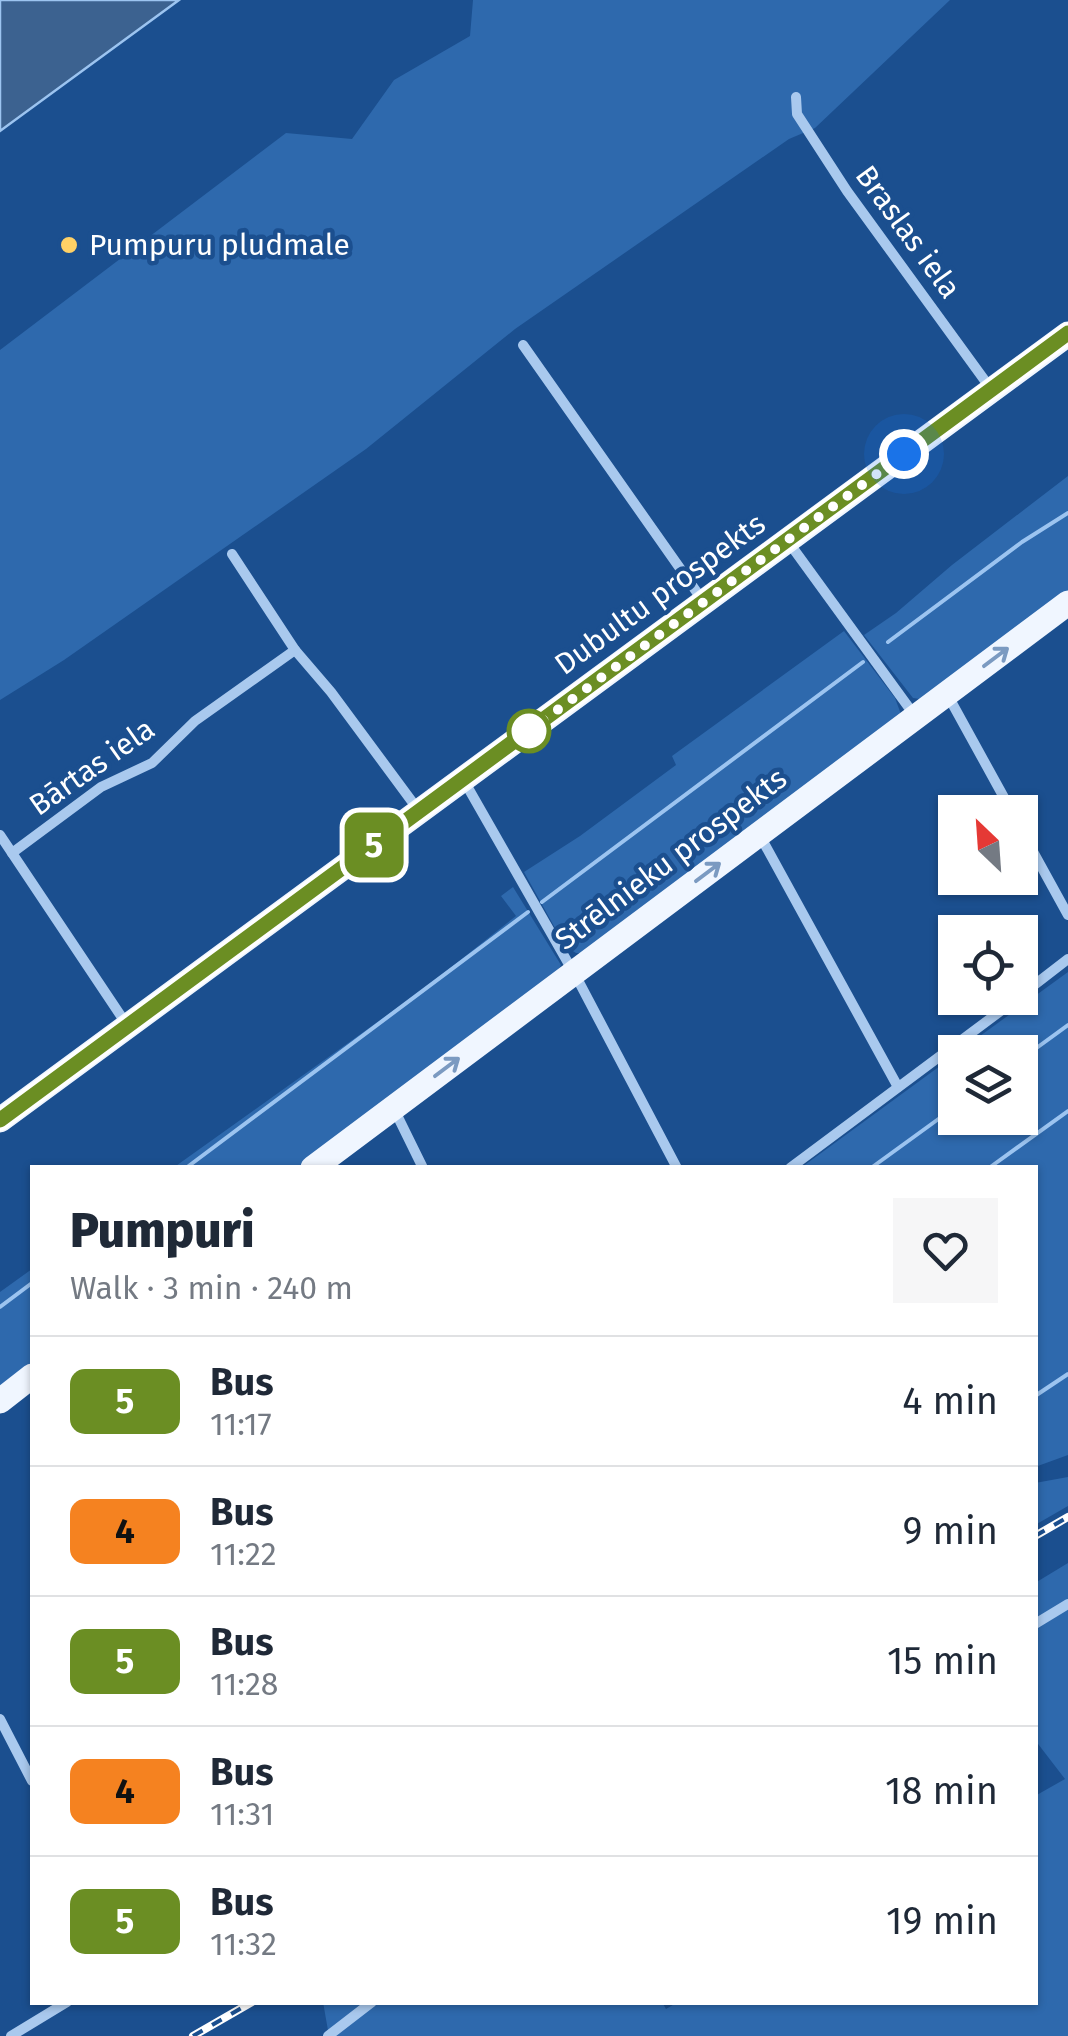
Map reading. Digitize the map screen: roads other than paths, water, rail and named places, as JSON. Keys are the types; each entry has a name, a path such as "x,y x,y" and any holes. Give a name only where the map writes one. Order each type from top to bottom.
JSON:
{"main road":[{"name":"Dubultu prospekts","path":"0,1120 1068,334"},
{"name":"Strēlnieku prospekts","path":"317,1165 1068,603"},
{"path":"0,1401 30,1384"}],"street":[{"name":"Braslas iela","path":"796,97 797,114 847,192 992,390"},
{"path":"523,344 704,602"},
{"path":"787,540 916,716"},
{"path":"232,554 295,650 419,812"},
{"name":"Bārtas iela","path":"12,853 101,788 152,763 195,722 295,650"},
{"path":"947,694 1003,795"},
{"path":"463,779 573,972 675,1165"},
{"path":"759,834 898,1087"},
{"path":"0,835 128,1026"},
{"path":"1038,861 1068,915"},
{"path":"1038,983 1068,960"},
{"path":"794,1165 995,1015"},
{"path":"393,1108 422,1165"},
{"path":"1038,1622 1068,1604"},
{"path":"0,1719 30,1777"},
{"path":"11,2036 62,2005"},
{"path":"328,2036 369,2005"},
{"path":"346,2036 352,2021"}],"waterway":[{"path":"888,642 1022,542 1068,513"},
{"path":"542,902 863,662"},
{"path":"190,1165 528,912"},
{"path":"1038,1047 1068,1025"},
{"path":"993,1165 1068,1111"},
{"path":"875,1165 938,1119"},
{"path":"0,1307 30,1284"},
{"path":"1038,1394 1068,1374"}],"railway":[{"path":"1038,1534 1068,1517"},
{"path":"193,2036 247,2005"}],"place":[{"name":"Pumpuru pludmale","path":"69,245"}]}
